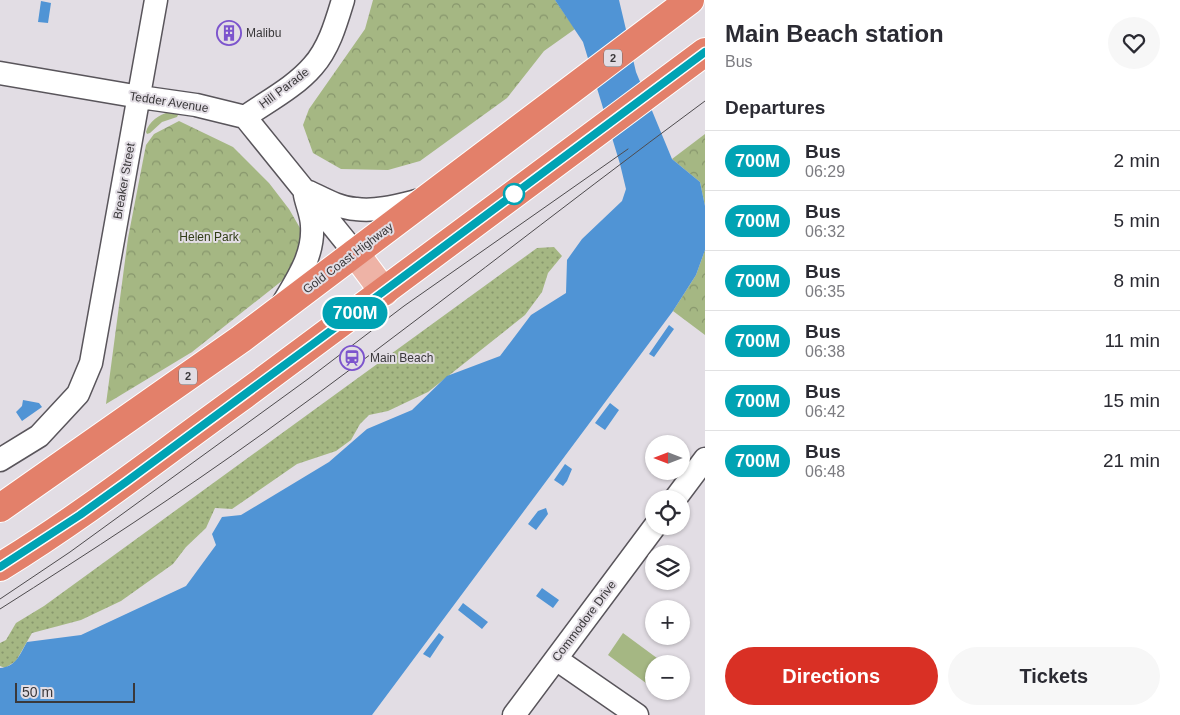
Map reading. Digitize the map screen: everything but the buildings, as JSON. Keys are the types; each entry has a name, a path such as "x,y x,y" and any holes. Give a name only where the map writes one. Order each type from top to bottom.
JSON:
{"highway":[{"name":"Gold Coast Highway","path":"0,508 241,339 690,0"},
{"path":"0,567 80,515 384,292 705,52"}],"main road":[{"path":"355,253 384,292"}],"street":[{"name":"Breaker Street","path":"0,460 39,436 78,394 92,362 156,0"},
{"name":"Hill Parade","path":"245,117 295,82 313,66 325,48 335,27 343,0"},
{"name":"Tedder Avenue","path":"0,73 196,105 245,117"},
{"path":"245,117 355,253"},
{"path":"304,190 336,205 357,210 384,208 426,199"},
{"path":"279,310 303,270 311,246 312,224 304,190"},
{"path":"682,490 705,459"},
{"name":"Commodore Drive","path":"514,715 648,535"},
{"path":"556,659 637,715"}],"green space":[{"path":"373,0 555,0 575,29 544,51 507,98 420,161 388,170 341,169 313,153 303,125 309,109 365,29"},
{"path":"169,112 178,112 178,115 162,122 147,134 147,128 152,122"},
{"name":"Helen Park","path":"179,121 233,147 269,183 289,209 300,228 300,256 283,280 192,352 106,404 128,238 146,145 154,134"},
{"path":"705,134 705,206 700,182 672,159"},
{"path":"554,247 562,256 548,273 542,292 525,315 428,392 388,411 369,415 360,424 351,440 336,451 297,464 232,509 215,508 206,528 186,547 173,564 121,601 81,620 32,633 16,661 5,668 0,666 0,643 6,640 16,623 44,606 537,248"},
{"path":"705,250 705,335 673,311 696,275"},
{"path":"623,633 653,655 645,655 645,682 608,655"}],"water":[{"path":"555,0 619,0 636,72 672,159 700,182 705,206 705,250 696,275 673,311 372,715 0,715 0,668 14,662 27,642 81,635 186,586 216,545 212,534 222,517 241,515 329,462 367,429 412,410 447,376 500,356 531,315 566,293 567,260 582,239 622,201 626,189 583,42"},
{"path":"41,1 51,3 48,23 38,22"},
{"path":"669,325 674,329 654,357 649,354"},
{"path":"23,400 39,403 42,407 22,421 16,412 22,406"},
{"path":"610,403 619,410 605,430 595,423"},
{"path":"565,464 572,469 563,486 554,480"},
{"path":"546,508 548,514 536,530 528,524 538,511"},
{"path":"542,588 559,600 553,608 536,596"},
{"path":"463,603 488,622 482,629 458,610"},
{"path":"439,633 444,637 430,658 423,654"}],"tram line":[{"path":"0,609 200,478 265,432 705,101"},
{"path":"0,599 70,552 308,379 404,306 628,149"}],"bus line":[{"name":"700M","path":"0,567 80,515 126,482 705,52"}],"place":[{"name":"Malibu","path":"229,33"},
{"name":"Main Beach","path":"352,358"}]}
